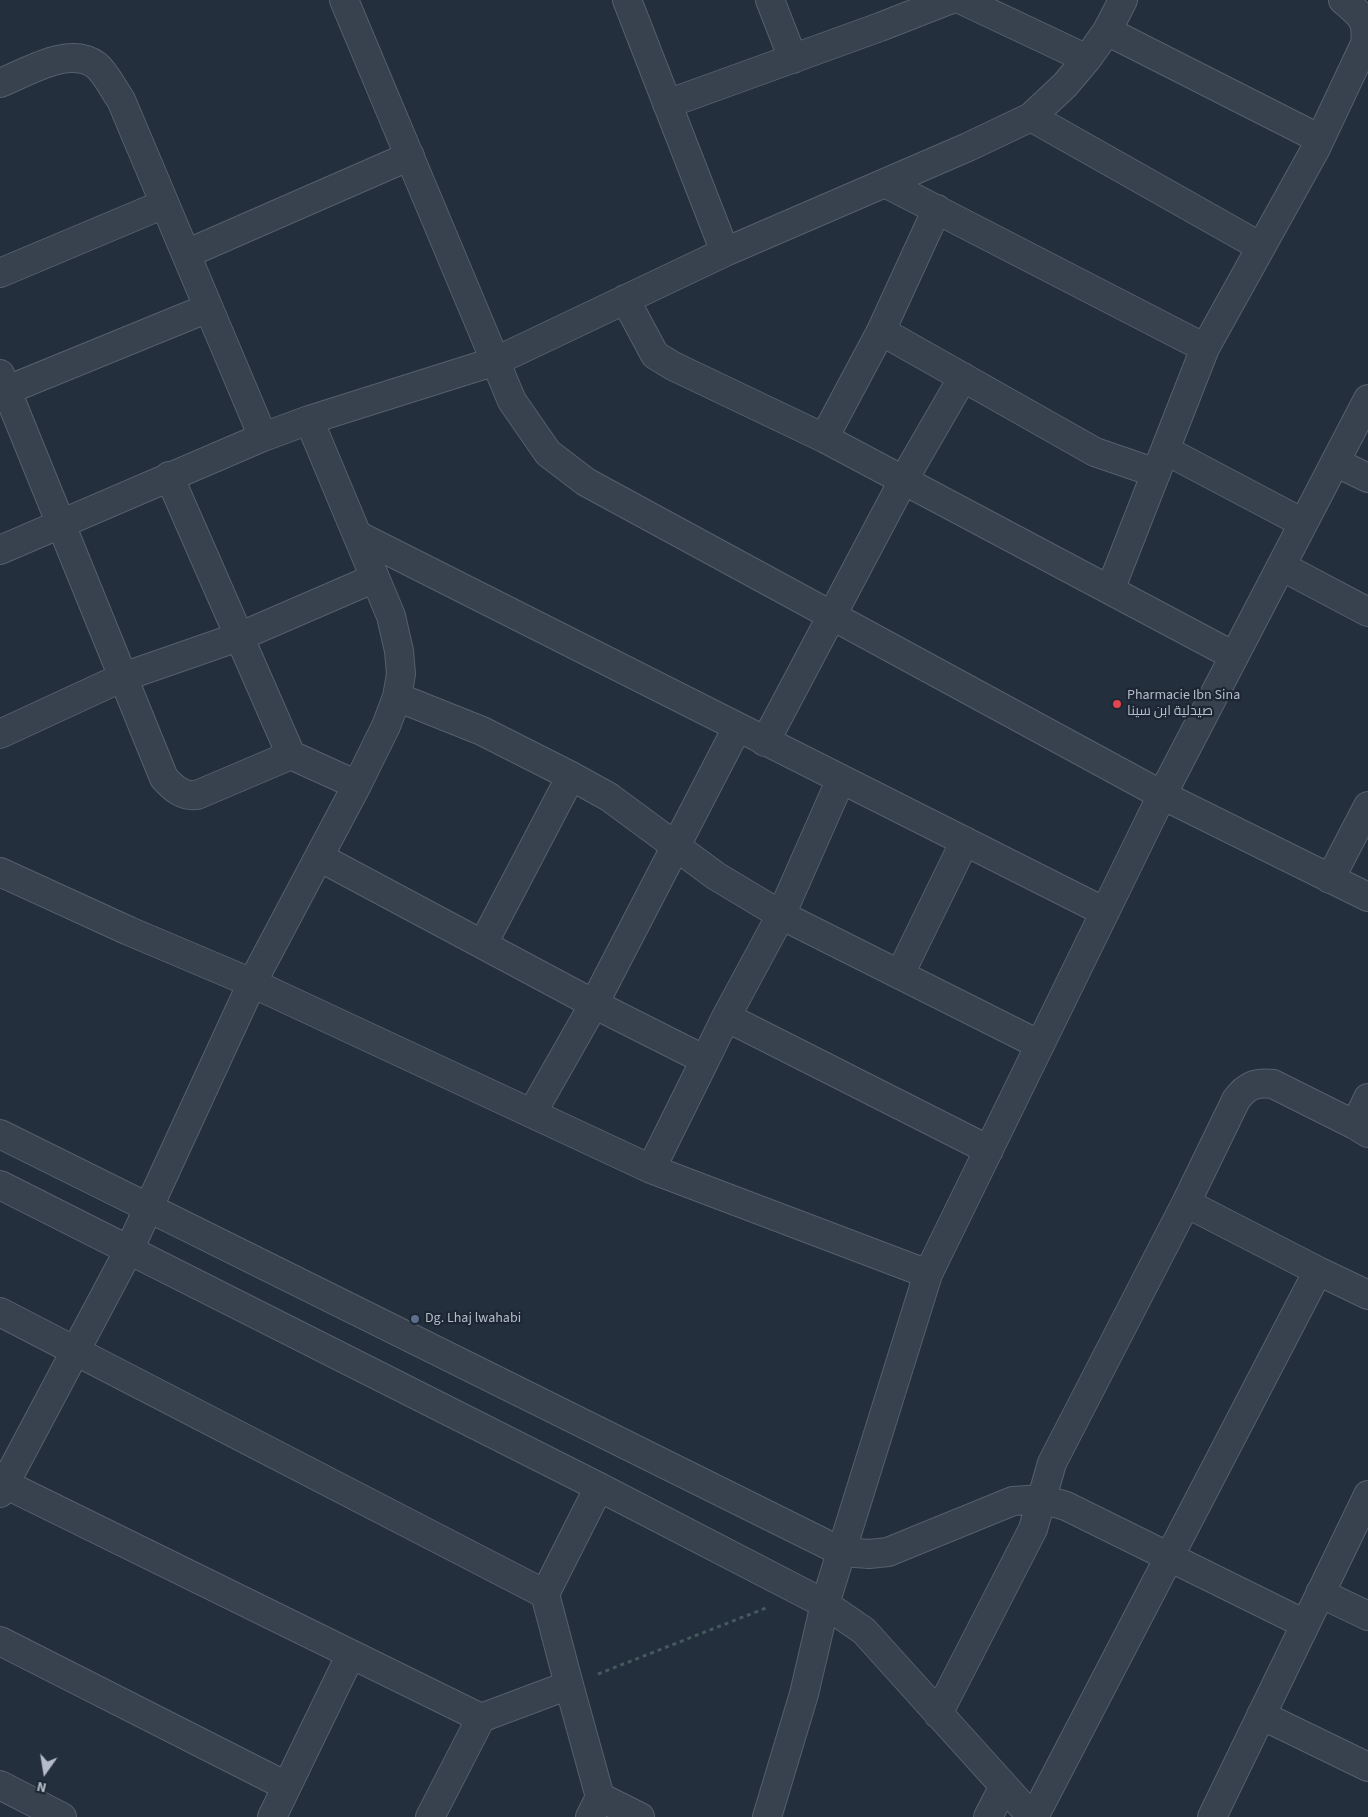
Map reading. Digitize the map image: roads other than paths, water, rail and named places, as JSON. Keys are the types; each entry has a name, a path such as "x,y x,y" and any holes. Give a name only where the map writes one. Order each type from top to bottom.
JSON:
{"street":[{"path":"344,0 512,401 548,452 586,482 832,616 1162,795 1330,880 1368,897"},
{"path":"627,0 725,252"},
{"path":"770,0 793,59"},
{"path":"667,104 793,59 897,9 949,0"},
{"path":"962,0 1087,60"},
{"path":"0,550 61,525 168,476 263,437 309,420 496,361 725,252 968,147 1031,117 1066,85 1087,60 1107,31 1123,0"},
{"path":"1110,590 1205,348 1320,139 1365,44 1366,22 1343,0"},
{"path":"1107,31 1320,139"},
{"path":"0,83 57,61 73,58 87,60 97,66 120,100 263,437"},
{"path":"1031,117 1261,247"},
{"path":"186,254 410,156"},
{"path":"885,183 1205,348"},
{"path":"0,273 164,204"},
{"path":"824,438 881,331 937,209"},
{"path":"625,299 655,355 673,366 824,438 1234,656"},
{"path":"208,308 2,386 164,778 179,792 186,795 197,795 291,755"},
{"path":"881,331 1095,452 1161,462 1303,523"},
{"path":"766,742 903,481 962,377"},
{"path":"767,1817 804,1694 814,1599 842,1552 928,1274 1162,795 1368,399"},
{"path":"309,420 391,616 399,650 400,674 397,697 386,726 357,786 252,983 129,1250 76,1351 9,1455 2,1489 351,1654 480,1718"},
{"path":"1335,462 1368,478"},
{"path":"168,476 241,636 291,755 357,786"},
{"path":"357,535 1105,912"},
{"path":"1281,566 1368,612"},
{"path":"0,734 123,677 241,636 375,578"},
{"path":"397,697 482,732 572,776 609,797 674,847 716,876 780,915 1040,1045"},
{"path":"532,1113 594,1004 737,728"},
{"path":"483,944 572,776"},
{"path":"651,1169 726,1017 780,915 841,779"},
{"path":"1330,880 1368,806"},
{"path":"900,974 965,841"},
{"path":"319,857 594,1004 706,1060"},
{"path":"0,872 129,931 252,983 651,1169 928,1274"},
{"path":"726,1017 989,1150"},
{"path":"938,1714 1033,1529 1052,1464 1186,1203 1236,1100 1244,1088 1259,1083 1273,1084 1361,1129 1368,1098"},
{"path":"0,1134 842,1552 869,1554 888,1552 1013,1501 1042,1499 1066,1506 1305,1624"},
{"path":"0,1185 599,1487 814,1599 864,1631 1033,1817 1318,1271"},
{"path":"1186,1203 1368,1295"},
{"path":"0,1312 545,1594"},
{"path":"599,1487 545,1594 569,1685 595,1807 640,1817"},
{"path":"1212,1817 1368,1495"},
{"path":"1320,1593 1368,1616"},
{"path":"0,1641 286,1786"},
{"path":"272,1817 351,1654"},
{"path":"430,1817 480,1718 569,1685"},
{"path":"1261,1715 1368,1767"},
{"path":"0,1785 62,1817"},
{"path":"988,1817 1004,1786"}],"place":[{"name":"Pharmacie Ibn Sina صيدلية ابن سينا","path":"1117,704"},
{"name":"Dg. Lhaj lwahabi","path":"415,1319"}]}
